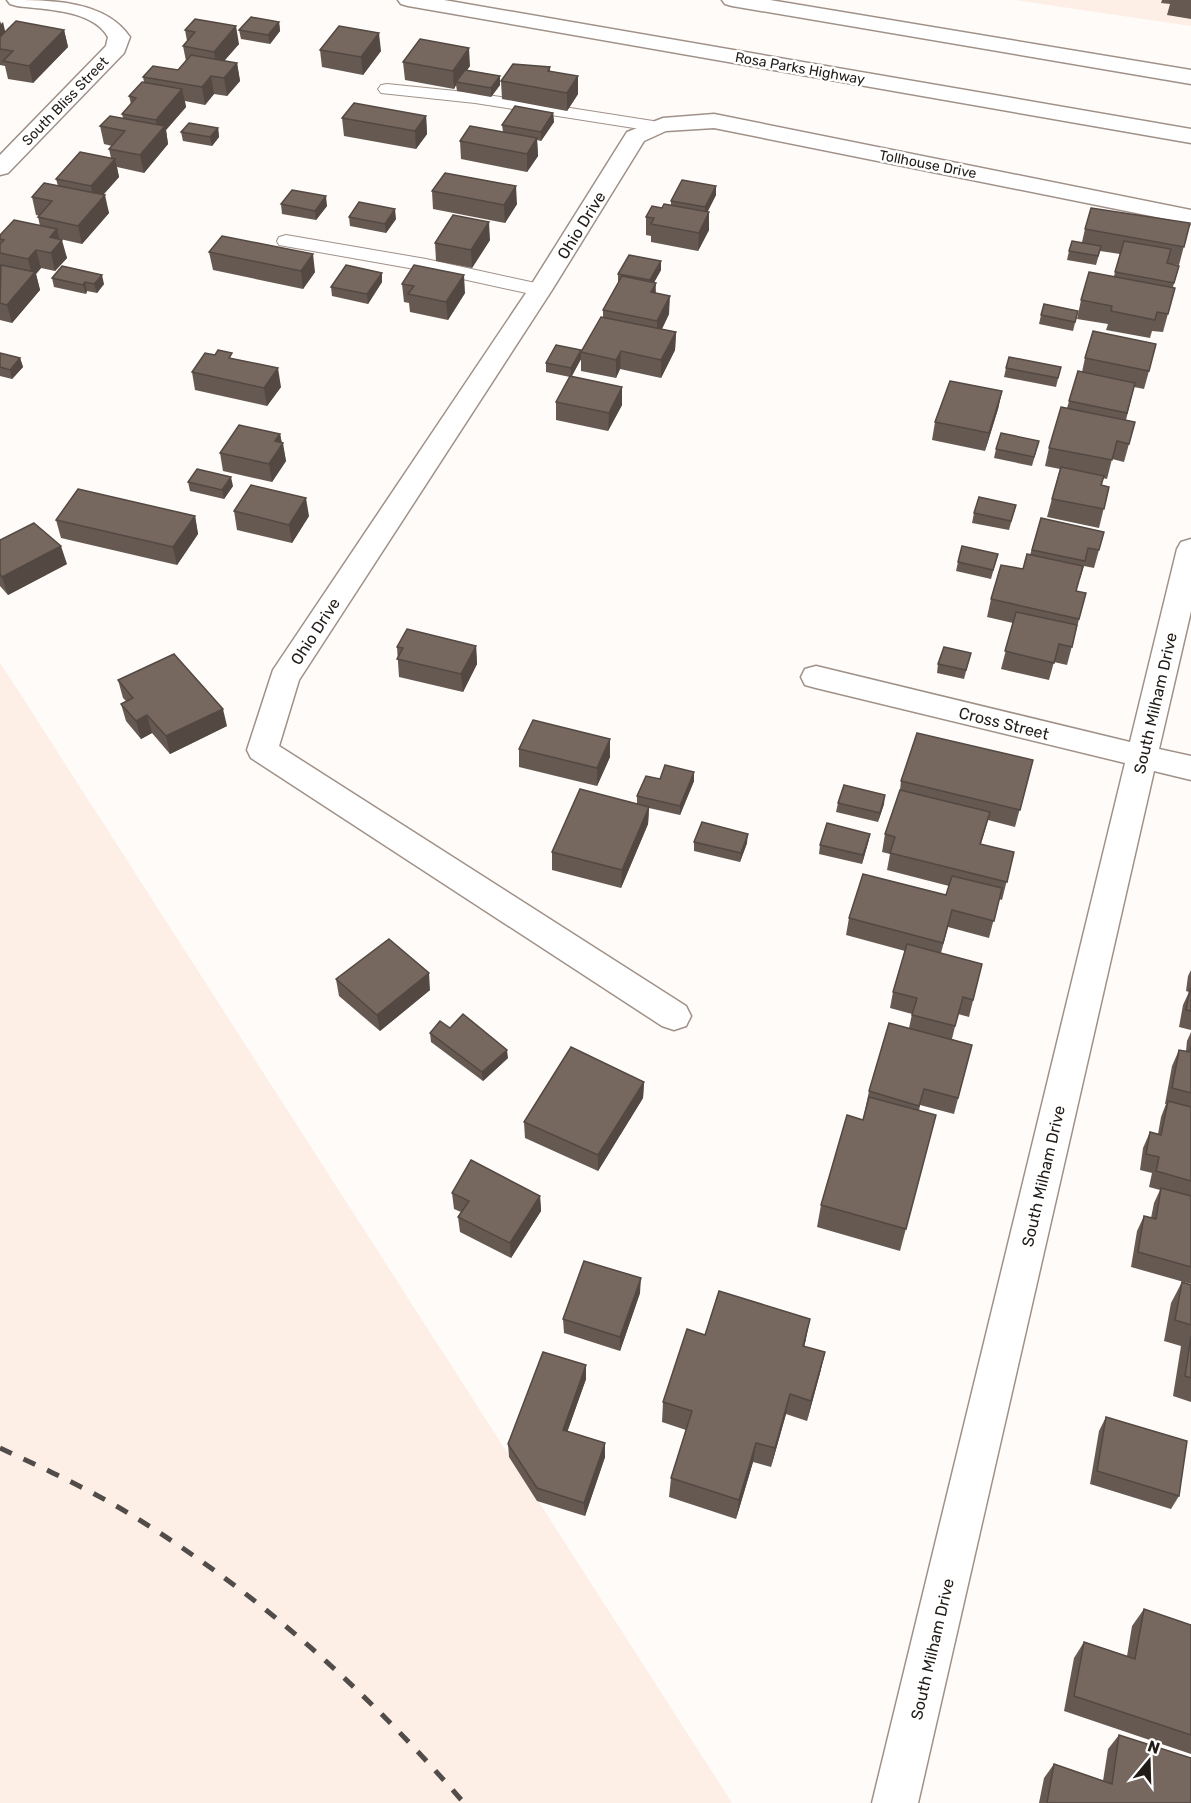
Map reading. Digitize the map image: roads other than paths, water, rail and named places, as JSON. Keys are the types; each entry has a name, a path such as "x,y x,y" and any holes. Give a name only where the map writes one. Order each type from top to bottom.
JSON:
{"main road":[{"name":"South Bliss Street","path":"0,168 116,48 120,37 117,28 97,15 17,0"},
{"name":"Rosa Parks Highway","path":"408,0 1191,136"},
{"path":"732,0 1191,77"},
{"name":"Tollhouse Drive","path":"658,124 714,121 1191,217"},
{"name":"Ohio Drive","path":"658,124 635,137 540,290 284,678 262,750 674,1016"},
{"name":"South Milham Drive","path":"896,1803 1191,549"},
{"name":"Cross Street","path":"816,677 1191,768"}],"lane":[{"path":"387,88 658,124"},
{"path":"286,241 426,265 540,290"}],"railway":[{"path":"0,1448 117,1506 225,1578 310,1647 350,1684 389,1722 464,1803"}]}
